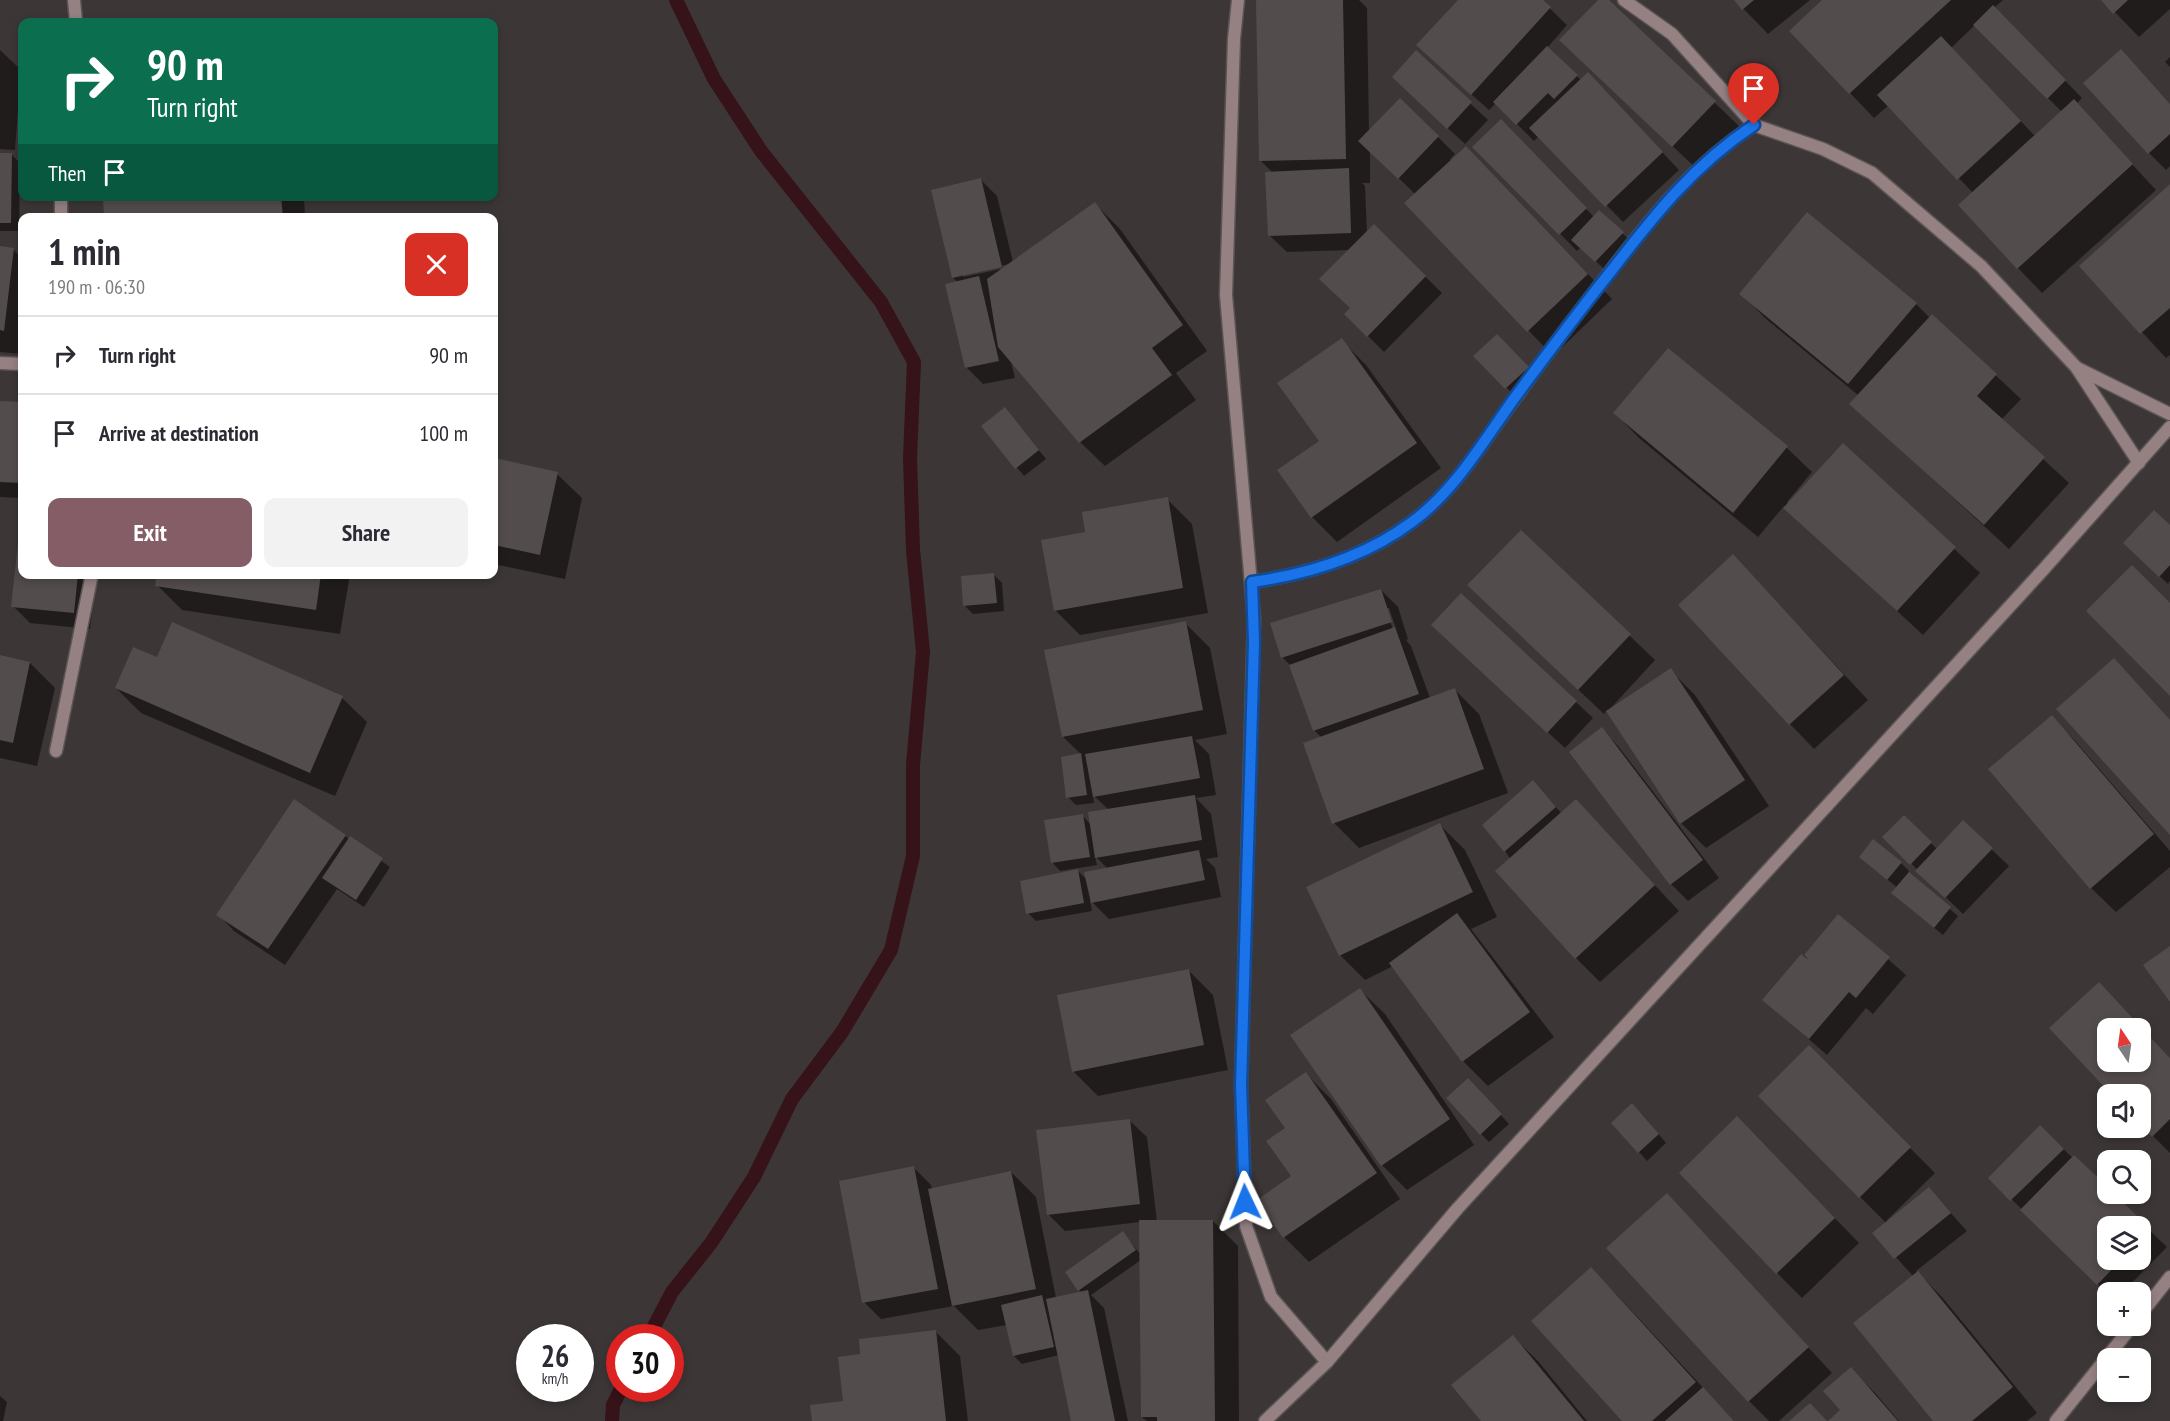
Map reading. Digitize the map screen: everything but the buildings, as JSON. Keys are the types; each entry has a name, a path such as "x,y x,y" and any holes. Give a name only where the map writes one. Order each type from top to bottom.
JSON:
{"street":[{"path":"74,0 75,18"},
{"path":"1238,0 1234,39 1226,295 1252,582 1254,642 1241,1085 1246,1226 1271,1298 1327,1362"},
{"path":"1624,0 1672,34 1754,125 1824,149 1872,173 1980,266 2076,367 2139,463"},
{"path":"1252,582 1299,575 1359,553 1412,522 1456,480 1569,325 1663,204 1720,147 1754,125"},
{"path":"0,363 18,364"},
{"path":"2076,367 2170,414"},
{"path":"1265,1421 1327,1362 1458,1208 2170,427"},
{"path":"56,751 91,579"},
{"path":"2151,1301 2170,1277"},
{"path":"2056,1421 2124,1336"}],"waterway":[{"path":"655,1324 672,1292 711,1243 754,1177 792,1099 842,1032 891,950 913,856 913,765 923,652 913,550 910,458 914,362 881,302 761,151 714,79 676,0"},
{"path":"612,1421 614,1402"}],"route":[{"path":"1245,1202 1241,1085 1254,642 1252,582 1299,575 1359,553 1412,522 1456,480 1515,397 1663,204 1720,147 1754,125"}]}
